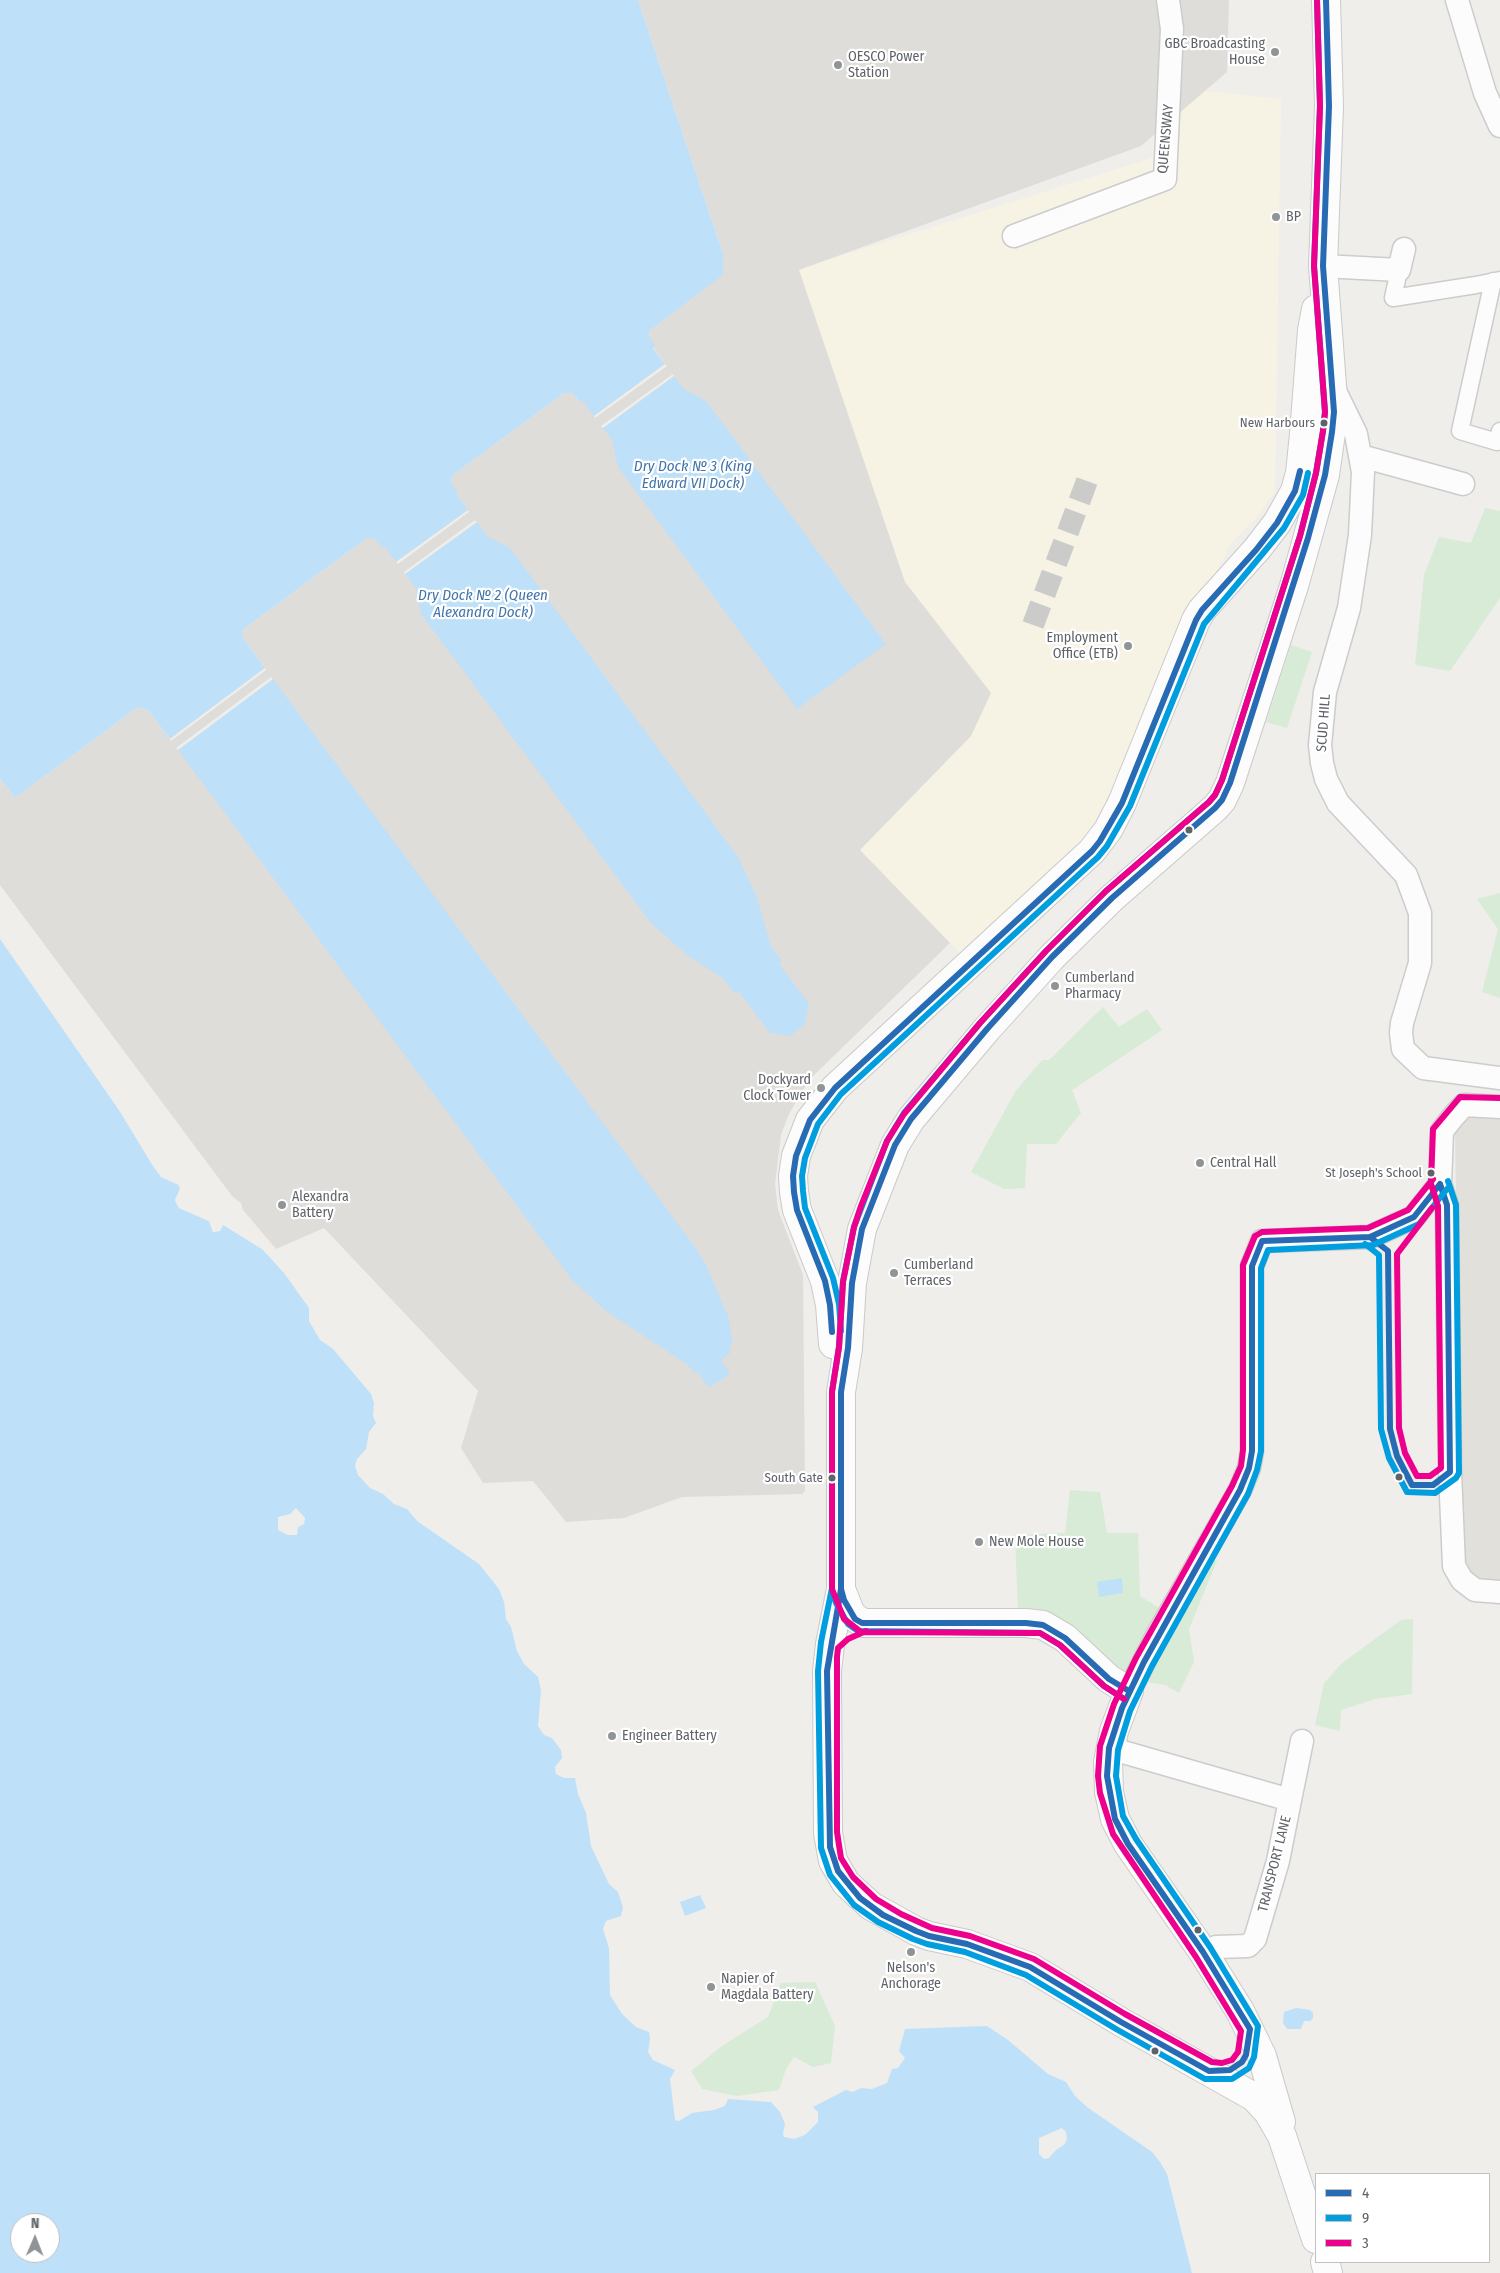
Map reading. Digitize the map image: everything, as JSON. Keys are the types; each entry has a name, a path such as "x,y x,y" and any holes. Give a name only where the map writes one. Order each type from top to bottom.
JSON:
{"main road":[{"path":"1282,2136 1261,2103 1249,2093 1121,2022 1030,1967 967,1944 930,1936 897,1922 866,1902 846,1883 833,1861 828,1834 827,1671 830,1644 841,1589 841,1392 848,1348 852,1283 857,1250 869,1208 895,1145 911,1119 988,1029 1084,924 1222,800 1230,783 1318,505 1326,474 1332,432 1332,386 1323,266 1329,106 1326,0"},
{"path":"841,1392 833,1348 830,1305 820,1263 798,1210 793,1176 798,1148 810,1120 822,1103 842,1081 1092,851 1100,841 1122,803 1196,620 1202,610 1258,549 1277,523 1295,491 1300,473 1312,330 1323,266"},
{"path":"811,1244 836,1252 857,1250"},
{"path":"841,1589 851,1614 862,1623"},
{"path":"830,1644 844,1632 862,1623 1026,1622 1043,1625 1065,1638 1109,1679 1130,1691 1110,1748 1107,1776 1109,1792 1118,1825 1128,1844 1202,1952 1250,2029 1262,2056 1279,2110 1282,2136 1315,2236"},
{"path":"1209,2071 1230,2070 1242,2062 1246,2055 1250,2029"}],"street":[{"name":"QUEENSWAY","path":"1014,236 1165,179 1172,29 1168,0"},
{"path":"1457,0 1485,92 1500,126"},
{"path":"1323,266 1401,260 1393,298 1496,280 1460,431 1498,442 1500,431"},
{"name":"SCUD HILL","path":"1332,386 1356,434 1363,472 1360,535 1349,608 1325,692 1320,745 1322,763 1326,779 1338,803 1406,875 1420,913 1420,963 1402,1023 1403,1049 1423,1068 1500,1078"},
{"path":"1361,456 1463,484"},
{"path":"1500,1107 1464,1105 1453,1117 1442,1132 1440,1184 1447,1205 1450,1472 1454,1566 1462,1580 1475,1590 1500,1592"},
{"path":"1130,1691 1158,1634 1240,1490 1249,1468 1252,1451 1252,1266 1262,1241 1370,1237 1414,1217 1440,1184"},
{"path":"1290,1800 1302,1741"},
{"name":"TRANSPORT LANE","path":"1110,1748 1290,1800 1278,1861 1255,1939 1248,1946 1216,1947 1202,1952"}],"shaded area":[{"path":"638,0 1229,0 1227,72 1141,146 799,270 905,582 991,693 971,736 860,850 950,943 809,1080 789,1114 781,1135 775,1184 778,1210 803,1275 805,1491 802,1494 682,1497 624,1518 566,1522 533,1481 483,1483 461,1448 478,1391 324,1228 276,1249 243,1210 241,1203 232,1196 0,885 0,778 15,798 138,707 148,710 170,739 265,668 243,638 242,632 245,628 367,538 375,538 384,546 467,510 455,493 451,482 453,475 564,393 572,393 579,401 665,364 653,347 649,336 650,330 723,254"},
{"path":"1158,86 1281,99 1275,491 1259,515 1232,542 1191,618 1095,839 962,955 860,850 971,736 991,693 905,582 799,269 1152,158"},
{"name":"St Joseph's School","path":"1463,1116 1500,1117 1500,1585 1479,1585 1461,1561 1455,1126"}],"green space":[{"path":"1485,508 1500,511 1500,598 1450,671 1415,665 1424,575 1439,537 1471,543"},
{"path":"1291,645 1312,652 1287,728 1266,722"},
{"path":"1500,893 1500,998 1482,992 1498,929 1477,899"},
{"path":"1103,1007 1119,1027 1147,1009 1162,1030 1072,1090 1081,1113 1056,1144 1027,1144 1025,1188 1004,1189 971,1172 1015,1092 1042,1060 1049,1060"},
{"path":"1070,1490 1100,1492 1107,1533 1138,1533 1140,1596 1175,1618 1207,1557 1217,1561 1189,1629 1194,1662 1179,1693 1165,1685 1123,1678 1018,1612 1015,1535 1065,1533"},
{"path":"1413,1619 1412,1694 1375,1699 1341,1710 1340,1731 1315,1725 1324,1683 1342,1663 1401,1620"},
{"path":"815,1982 835,2026 831,2063 813,2067 794,2057 786,2069 779,2090 737,2096 702,2089 691,2071 722,2046 768,2017 781,1983"}],"water":[{"path":"0,0 638,0 723,254 723,275 650,330 649,336 655,346 653,348 665,364 594,416 582,400 580,402 572,393 564,393 453,475 451,482 458,492 456,494 468,510 396,562 384,546 382,548 374,538 367,538 245,628 242,632 243,638 265,668 170,739 148,710 138,707 15,798 0,778"},
{"name":"Dry Dock № 3 (King Edward VII Dock)","path":"674,376 683,388 707,402 886,644 797,709 618,467 612,440 603,428"},
{"name":"Dry Dock № 2 (Queen Alexandra Dock)","path":"477,522 487,536 510,548 738,857 756,895 771,946 782,961 779,964 809,1004 805,1024 790,1036 770,1033 739,992 735,994 724,979 687,955 651,923 421,614 416,588 405,574"},
{"path":"273,679 695,1247 706,1265 728,1316 733,1344 730,1345 730,1353 721,1360 730,1374 709,1388 698,1372 694,1373 688,1365 606,1311 572,1280 178,750"},
{"path":"0,939 119,1110 161,1177 179,1185 180,1189 175,1200 179,1208 209,1221 213,1232 220,1231 223,1224 262,1249 284,1273 309,1308 309,1321 320,1340 333,1349 371,1394 374,1403 373,1416 376,1423 369,1432 366,1449 357,1459 355,1466 358,1475 370,1488 383,1494 394,1504 407,1509 417,1521 479,1564 499,1589 504,1602 506,1619 511,1627 517,1651 524,1664 538,1677 541,1690 538,1726 544,1735 552,1738 561,1750 562,1758 555,1767 556,1774 564,1778 575,1778 578,1794 586,1813 591,1846 609,1884 618,1892 623,1907 621,1916 606,1921 603,1929 609,1948 610,1995 622,2014 636,2027 649,2032 648,2052 653,2060 675,2070 670,2079 675,2120 679,2121 692,2113 714,2110 725,2106 728,2099 771,2102 780,2112 785,2124 784,2137 794,2139 805,2135 818,2122 818,2112 813,2107 846,2090 853,2092 861,2088 872,2089 887,2083 892,2069 898,2068 905,2058 899,2051 905,2029 987,2026 1008,2040 1048,2074 1066,2082 1075,2096 1087,2107 1152,2152 1167,2174 1192,2273 0,2273","holes":["296,1508 305,1518 304,1524 298,1527 297,1535 288,1535 278,1530 278,1517 290,1514","1062,2128 1066,2132 1065,2144 1049,2158 1044,2159 1039,2154 1039,2138"]},
{"path":"1122,1578 1123,1593 1099,1597 1097,1582"},
{"path":"700,1895 706,1908 685,1916 680,1902"},
{"path":"1296,2008 1310,2010 1313,2013 1313,2018 1310,2021 1304,2021 1301,2029 1287,2029 1283,2023 1284,2012"}],"pier":[{"path":"665,364 667,366 595,418 594,416"},
{"path":"673,374 674,376 603,428 601,426"},
{"path":"468,510 469,512 398,564 396,562"},
{"path":"475,520 477,522 405,574 404,572"},
{"path":"265,668 266,670 171,741 170,739"},
{"path":"271,677 273,679 178,750 176,748"},
{"path":"0,936 121,1109 163,1175 181,1183 182,1189 178,1200 181,1206 210,1219 215,1229 224,1222 245,1234 265,1249 223,1225 220,1231 213,1232 209,1221 179,1208 175,1200 180,1189 179,1185 161,1177 119,1110"}],"tunnel":[{"path":"1033,625 1087,481"}],"transit line":[{"name":"9","path":"1317,0 1320,106 1314,266 1325,412 1323,431 1316,473 1300,536 1222,780 1215,795 1209,802 1106,891 1046,951 980,1023 904,1113 887,1141 854,1227 843,1281 839,1347 832,1391 832,1588 821,1642 818,1671 821,1848 830,1875 854,1905 878,1922 913,1939 965,1952 1026,1975 1205,2079 1232,2079 1249,2068 1254,2057 1258,2026 1210,1947 1136,1839 1123,1816 1116,1776 1118,1750 1130,1711 1152,1666 1248,1494 1257,1470 1261,1451 1261,1268 1268,1250 1373,1245 1419,1224 1447,1189"},
{"name":"3","path":"1124,1699 1104,1686 1060,1645 1040,1633 861,1632 844,1619 832,1589 832,1392 839,1347 843,1282 854,1227 861,1206 887,1141 904,1114 980,1023 1046,951 1106,891 1209,802 1215,795 1222,780 1300,536 1316,473 1323,431 1325,412 1314,266 1320,106 1317,0"},
{"name":"4","path":"1326,0 1329,106 1323,266 1334,412 1332,432 1325,475 1308,538 1230,783 1222,800 1215,808 1112,898 1052,957 987,1029 911,1119 895,1145 862,1229 852,1283 848,1348 841,1392 841,1589 827,1671 830,1847 838,1871 860,1898 883,1915 916,1931 929,1936 967,1944 1030,1967 1121,2022 1209,2071 1230,2070 1242,2062 1246,2055 1250,2029 1203,1952 1128,1844 1115,1819 1107,1776 1109,1748 1122,1708 1144,1662 1240,1490 1249,1468 1252,1451 1252,1266 1262,1241 1370,1237 1414,1217 1440,1184"},
{"name":"4","path":"832,1332 830,1305 825,1281 797,1210 794,1192 793,1176 796,1156 810,1120 835,1088 1092,851 1100,841 1122,803 1196,620 1202,610 1256,550 1277,523 1295,491 1300,471"},
{"name":"9","path":"841,1331 839,1304 833,1278 805,1208 803,1191 802,1176 805,1158 818,1124 841,1094 1098,857 1107,846 1130,806 1204,624 1284,528 1303,495 1308,473"},
{"name":"3","path":"1432,1208 1397,1254 1399,1428 1405,1453 1417,1476 1430,1476 1441,1468 1438,1206 1431,1184 1433,1129 1460,1097 1500,1098"},
{"name":"3","path":"866,1631 848,1639 838,1648 837,1657 837,1832 841,1858 853,1877 876,1899 901,1914 932,1928 970,1936 1034,1959 1125,2014 1212,2062 1222,2063 1232,2060 1238,2052 1241,2031 1196,1957 1113,1834 1100,1793 1098,1776 1100,1746 1114,1704 1136,1658 1232,1486 1241,1466 1243,1450 1243,1265 1255,1236 1262,1232 1368,1228 1408,1210 1433,1179"},
{"name":"9","path":"1365,1244 1379,1255 1381,1429 1389,1458 1407,1492 1435,1493 1456,1478 1459,1473 1456,1205 1448,1181"},
{"name":"4","path":"1370,1237 1388,1251 1390,1429 1397,1456 1412,1485 1433,1485 1450,1472 1447,1205 1440,1184"},
{"name":"9","path":"832,1559 832,1590 836,1603 848,1624 858,1631 1040,1633 1060,1645 1104,1686 1124,1699"},
{"name":"4","path":"841,1559 841,1589 844,1600 855,1619 862,1623 1026,1623 1043,1625 1065,1638 1109,1679 1129,1691"}],"place":[{"name":"GBC Broadcasting House","path":"1275,52"},
{"name":"OESCO Power Station","path":"838,65"},
{"name":"BP","path":"1276,217"},
{"name":"New Harbours","path":"1324,423"},
{"name":"Employment Office (ETB)","path":"1128,646"},
{"name":"Cumberland Pharmacy","path":"1055,986"},
{"name":"Dockyard Clock Tower","path":"821,1088"},
{"name":"Central Hall","path":"1200,1163"},
{"name":"St Joseph's School","path":"1431,1173"},
{"name":"Alexandra Battery","path":"282,1205"},
{"name":"Cumberland Terraces","path":"894,1273"},
{"name":"South Gate","path":"832,1478"},
{"name":"New Mole House","path":"979,1542"},
{"name":"Engineer Battery","path":"612,1736"},
{"name":"Nelson's Anchorage","path":"911,1952"},
{"name":"Napier of Magdala Battery","path":"711,1987"}]}
